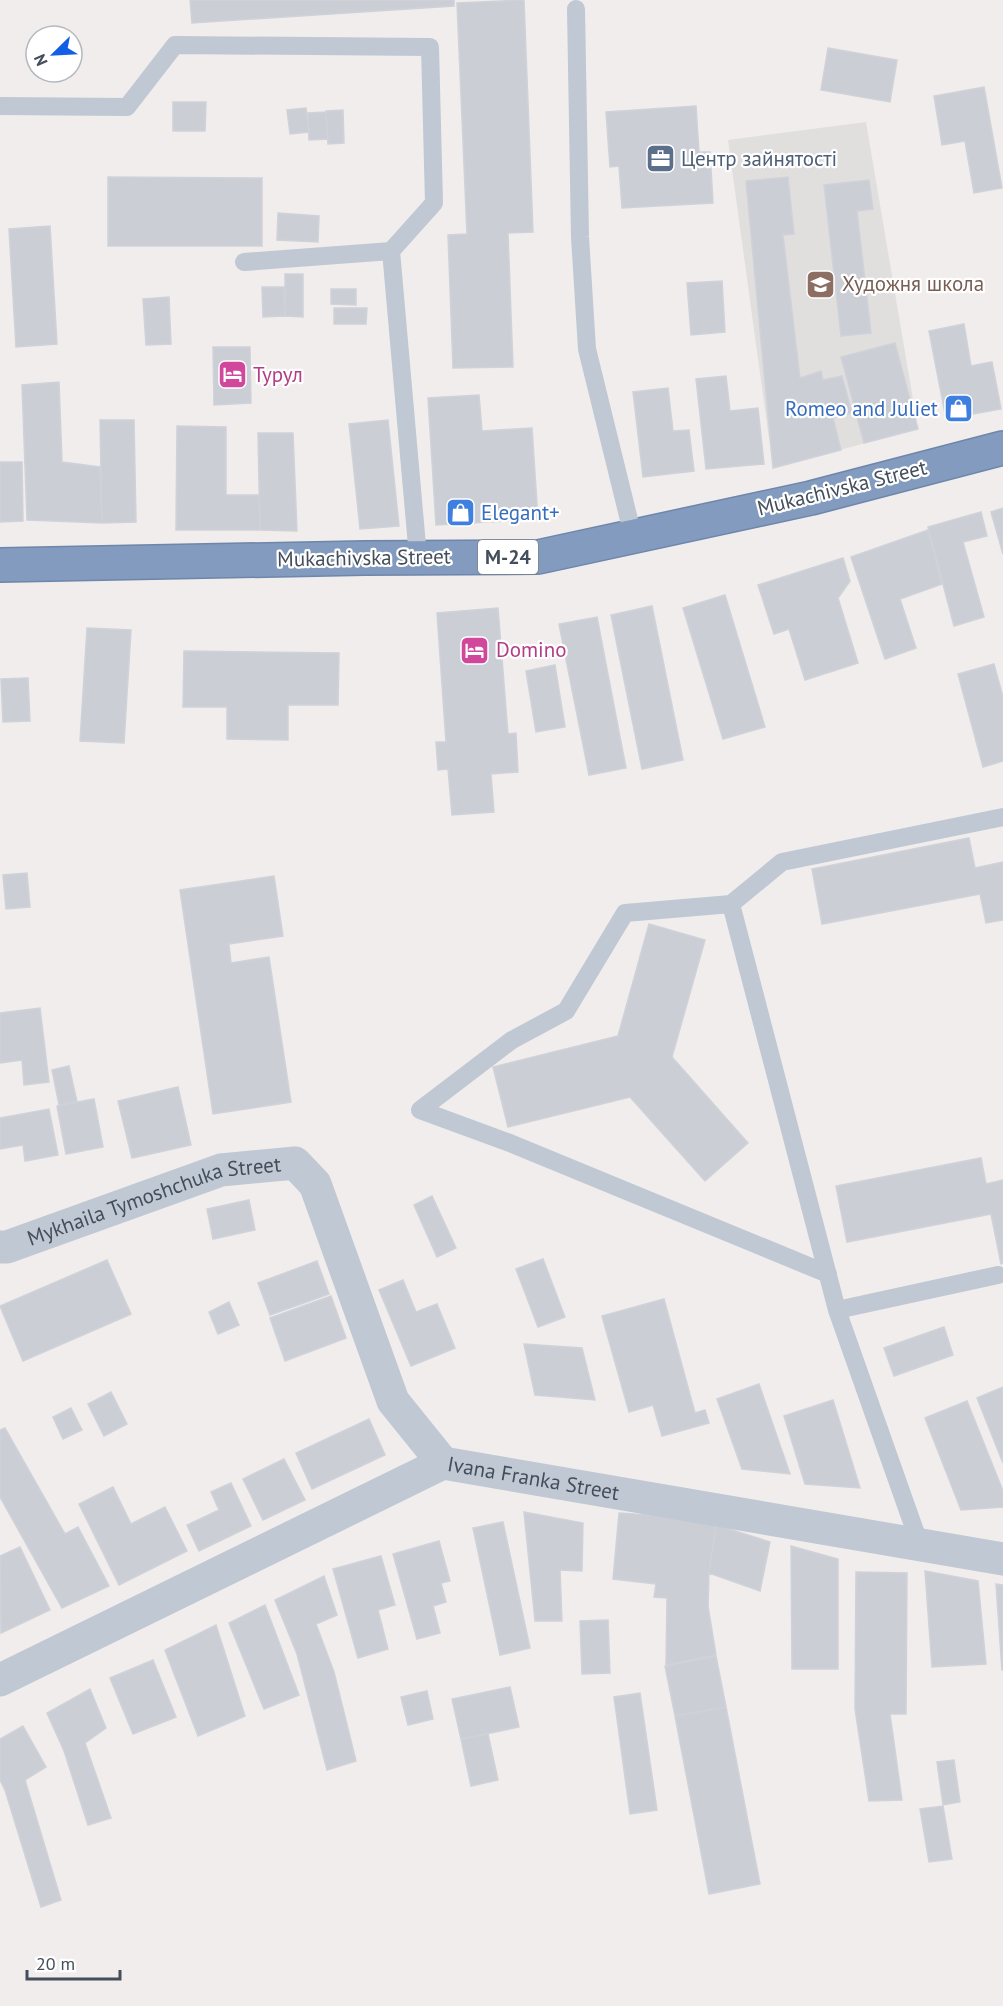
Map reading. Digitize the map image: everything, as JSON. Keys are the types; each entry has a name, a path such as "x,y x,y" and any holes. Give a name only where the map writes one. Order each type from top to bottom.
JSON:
{"highway":[{"name":"Mukachivska Street","path":"0,565 538,557 811,498 1003,448"}],"street":[{"name":"Mykhaila Tymoshchuka Street","path":"0,1247 7,1247 221,1170 295,1163 315,1184 393,1401 443,1463"},
{"name":"Ivana Franka Street","path":"0,1680 443,1463 1003,1559"}],"lane":[{"path":"576,9 580,237 587,350 633,536"},
{"path":"0,106 127,107 175,45 430,47 434,203 391,251 244,262"},
{"path":"391,251 418,558"},
{"path":"828,1274 510,1143 420,1110 512,1040 566,1011 625,913 731,904 782,862 1003,817"},
{"path":"731,904 837,1310 920,1545"},
{"path":"837,1310 998,1275"}],"shaded area":[{"name":"Художня школа","path":"866,122 918,429 773,468 728,140"}],"building":[{"path":"190,0 454,0 454,6 192,23"},
{"path":"524,0 533,232 508,233 513,367 453,368 448,235 467,234 457,3"},
{"path":"828,48 897,60 890,102 821,90"},
{"path":"984,87 1002,188 974,193 965,141 942,145 934,96"},
{"path":"173,102 206,102 205,131 173,131"},
{"name":"Центр зайнятості","path":"696,106 699,152 710,152 713,203 622,208 619,166 610,167 606,112"},
{"path":"306,108 309,132 290,134 287,110"},
{"path":"343,110 344,143 328,144 326,111"},
{"path":"326,112 328,139 309,140 308,113"},
{"path":"108,177 262,178 262,246 108,246"},
{"path":"788,177 794,234 783,235 800,378 821,371 823,380 842,376 852,413 833,418 841,450 773,468 746,181"},
{"path":"869,180 873,209 857,211 871,333 841,336 824,185"},
{"path":"278,213 319,216 318,242 277,240"},
{"path":"50,226 57,344 16,347 9,229"},
{"path":"285,274 303,274 303,317 285,316"},
{"path":"722,281 725,332 691,335 687,283"},
{"path":"262,287 284,287 285,316 263,317"},
{"path":"331,289 356,289 356,305 331,304"},
{"path":"169,297 171,344 146,345 143,299"},
{"path":"334,308 367,308 366,324 334,324"},
{"path":"964,324 971,366 992,362 1001,409 946,419 929,331"},
{"path":"895,343 918,429 864,443 841,357"},
{"name":"Турул","path":"213,347 250,347 251,403 214,405"},
{"path":"726,376 730,411 758,408 764,464 706,469 696,379"},
{"path":"59,382 62,462 100,467 102,523 27,520 22,385"},
{"path":"668,388 673,431 689,430 694,471 643,477 633,392"},
{"path":"479,395 482,431 532,428 538,519 436,525 428,398"},
{"path":"100,420 134,420 136,522 102,523"},
{"path":"388,420 399,526 360,529 349,424"},
{"path":"177,426 226,427 226,495 259,495 260,530 176,530"},
{"path":"258,433 293,433 297,531 260,530"},
{"path":"0,462 22,462 23,521 0,522"},
{"path":"1003,508 1003,554 991,512"},
{"path":"981,512 987,536 963,542 984,617 954,626 928,527"},
{"path":"928,530 942,584 900,599 916,648 885,659 851,557"},
{"path":"843,558 850,581 838,598 858,663 805,680 789,629 774,634 758,585"},
{"path":"725,595 765,727 723,739 683,608"},
{"path":"652,606 683,760 642,769 611,615"},
{"path":"498,608 508,734 516,733 518,772 491,774 494,812 452,815 448,769 438,770 436,742 446,742 437,613"},
{"path":"597,617 626,768 589,775 559,624"},
{"path":"87,628 131,630 124,743 80,741"},
{"path":"184,651 339,653 338,705 288,705 288,740 227,739 227,707 183,707"},
{"path":"994,664 1003,697 1003,761 983,767 958,674"},
{"path":"555,665 565,727 536,732 526,671"},
{"path":"28,678 30,721 3,722 1,679"},
{"path":"969,838 975,868 1003,862 1003,920 986,923 980,894 822,924 812,869"},
{"path":"27,873 30,907 6,909 3,875"},
{"path":"274,876 283,936 229,944 231,963 269,957 291,1102 213,1114 180,890"},
{"path":"649,924 705,940 672,1057 748,1143 705,1181 630,1097 508,1127 493,1067 618,1036"},
{"path":"40,1008 49,1082 24,1085 22,1060 0,1063 0,1013"},
{"path":"69,1066 77,1102 59,1105 52,1070"},
{"path":"178,1087 191,1145 132,1158 118,1101"},
{"path":"94,1099 103,1147 66,1154 57,1106"},
{"path":"49,1109 58,1155 25,1161 23,1145 0,1149 0,1118"},
{"path":"981,1158 986,1184 1003,1180 1003,1263 1001,1264 991,1214 847,1242 836,1186"},
{"path":"432,1196 456,1248 437,1257 414,1205"},
{"path":"249,1200 255,1230 213,1239 207,1209"},
{"path":"543,1259 565,1317 538,1327 516,1269"},
{"path":"107,1260 131,1314 23,1361 0,1306"},
{"path":"317,1261 329,1294 270,1315 258,1283"},
{"path":"403,1280 416,1312 437,1304 455,1348 411,1366 379,1290"},
{"path":"331,1296 346,1338 285,1361 270,1318"},
{"path":"664,1299 695,1413 705,1410 709,1423 662,1436 653,1405 629,1412 602,1316"},
{"path":"229,1302 239,1325 218,1334 209,1312"},
{"path":"944,1327 953,1355 894,1376 884,1348"},
{"path":"524,1344 582,1348 595,1400 535,1395"},
{"path":"759,1384 790,1474 742,1469 717,1399"},
{"path":"1003,1387 1003,1463 977,1398"},
{"path":"111,1392 127,1424 104,1436 88,1404"},
{"path":"833,1400 860,1488 805,1484 784,1416"},
{"path":"967,1401 1003,1491 1003,1507 961,1510 925,1418"},
{"path":"71,1408 82,1430 63,1439 53,1417"},
{"path":"369,1419 385,1455 312,1489 296,1453"},
{"path":"5,1428 65,1534 78,1527 109,1586 62,1608 0,1497 0,1430"},
{"path":"284,1459 305,1500 263,1520 243,1479"},
{"path":"231,1483 251,1526 199,1551 187,1525 219,1510 211,1492"},
{"path":"113,1487 131,1524 165,1507 187,1551 119,1585 79,1504"},
{"path":"524,1512 583,1523 582,1571 560,1570 562,1621 535,1621"},
{"path":"619,1513 664,1516 716,1525 709,1573 708,1606 716,1655 666,1665 667,1598 654,1597 656,1584 613,1579"},
{"path":"503,1522 530,1648 500,1655 473,1528"},
{"path":"716,1525 770,1542 760,1591 709,1573"},
{"path":"439,1541 450,1581 441,1583 446,1602 433,1606 440,1633 417,1639 393,1554"},
{"path":"791,1546 838,1559 838,1669 792,1669"},
{"path":"20,1547 50,1610 1,1633 0,1556"},
{"path":"381,1556 395,1605 378,1610 388,1649 358,1658 333,1569"},
{"path":"925,1571 978,1581 986,1664 932,1667"},
{"path":"856,1572 907,1573 906,1714 890,1714 902,1800 869,1801 855,1709"},
{"path":"324,1576 337,1615 316,1624 334,1672 356,1761 327,1770 297,1654 275,1600"},
{"path":"996,1584 1003,1585 1003,1670 1002,1670"},
{"path":"265,1605 299,1695 264,1709 229,1623"},
{"path":"608,1620 610,1673 582,1674 580,1621"},
{"path":"216,1625 245,1716 198,1736 165,1650"},
{"path":"716,1656 726,1707 675,1716 665,1666"},
{"path":"153,1660 176,1717 133,1734 110,1678"},
{"path":"510,1687 519,1727 461,1739 452,1699"},
{"path":"90,1689 106,1728 85,1743 111,1818 88,1825 64,1751 47,1713"},
{"path":"427,1691 433,1719 408,1725 401,1697"},
{"path":"640,1693 657,1810 630,1814 614,1697"},
{"path":"726,1707 760,1884 709,1894 675,1716"},
{"path":"23,1726 46,1767 25,1780 61,1900 41,1907 0,1780 0,1739"},
{"path":"488,1734 498,1780 471,1786 461,1739"},
{"path":"954,1760 960,1802 943,1805 937,1762"},
{"path":"943,1806 952,1859 929,1862 920,1809"}],"place":[{"name":"Центр зайнятості","path":"660,159"},
{"name":"Художня школа","path":"821,284"},
{"name":"Турул","path":"232,375"},
{"name":"Romeo and Juliet","path":"959,409"},
{"name":"Elegant+","path":"460,513"},
{"name":"Domino","path":"475,650"}]}
